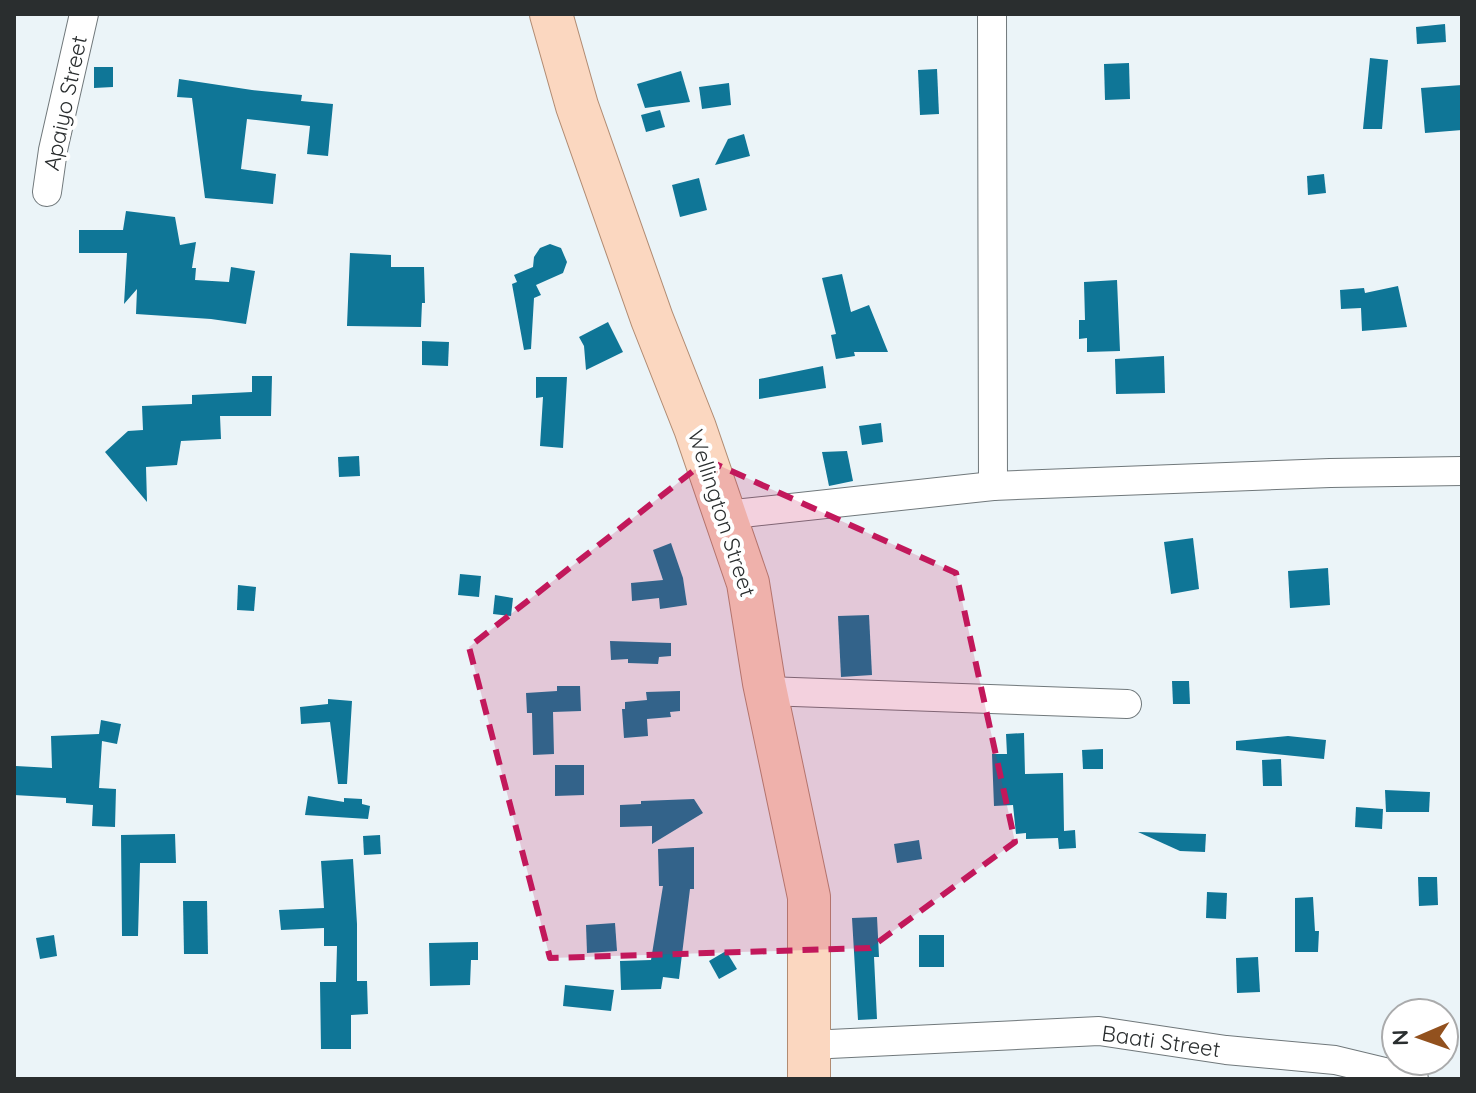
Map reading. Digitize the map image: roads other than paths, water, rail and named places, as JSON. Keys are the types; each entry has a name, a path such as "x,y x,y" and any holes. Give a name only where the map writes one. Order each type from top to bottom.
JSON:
{"main road":[{"name":"Wellington Street","path":"551,14 577,106 748,583 766,691 809,897 809,1062"}],"street":[{"name":"Apaiyo Street","path":"47,192 53,150 84,14"},
{"path":"992,14 993,486"},
{"path":"725,515 993,486 1462,471"},
{"path":"766,691 1127,704"},
{"name":"Baati Street","path":"809,1062 1099,1031 1226,1050 1335,1060 1414,1079"}]}
